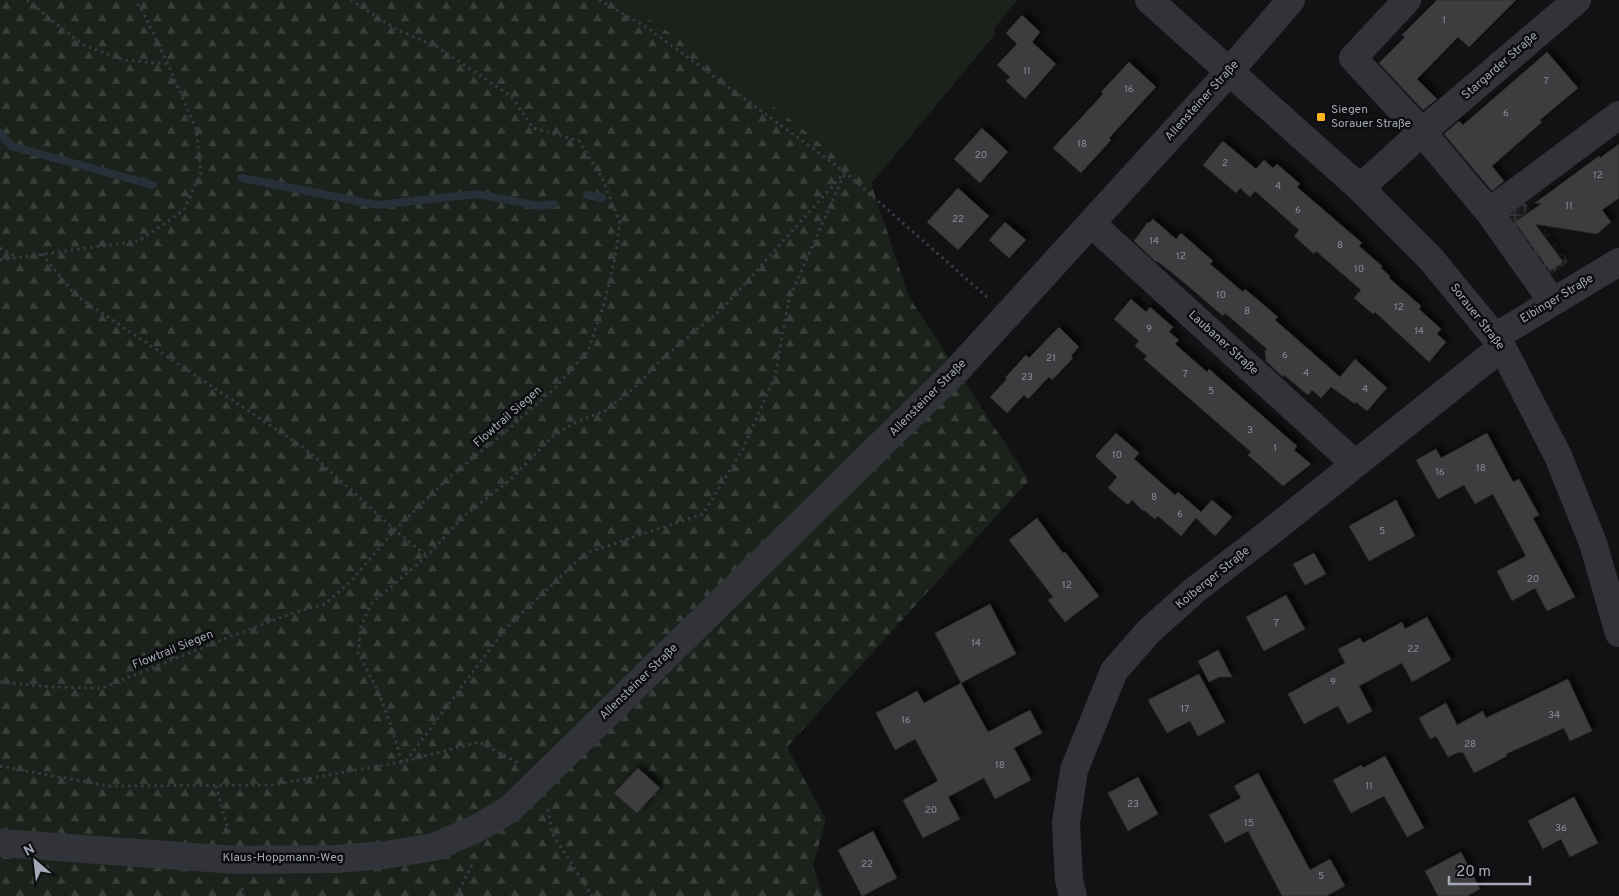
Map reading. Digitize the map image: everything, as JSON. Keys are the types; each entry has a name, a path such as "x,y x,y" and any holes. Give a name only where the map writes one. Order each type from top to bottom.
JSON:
{"street":[{"name":"Sorauer Straße","path":"1149,0 1360,188 1431,259 1499,342 1558,456 1593,543 1619,633"},
{"name":"Allensteiner Straße","path":"543,776 957,370 1229,72 1291,0"},
{"path":"1407,0 1353,58 1422,132 1489,212 1552,301"},
{"name":"Stargarder Straße","path":"1360,188 1422,132 1577,0"},
{"path":"1489,212 1619,115"},
{"name":"Laubaner Straße","path":"1091,223 1355,464"},
{"name":"Elbinger Straße","path":"1499,342 1552,301 1619,262"},
{"name":"Kolberger Straße","path":"1073,896 1069,880 1066,823 1074,770 1114,671 1149,631 1195,590 1355,464 1499,342"},
{"name":"Klaus-Hoppmann-Weg","path":"0,843 236,860 336,859 385,855 434,847 474,830 510,810 543,776"}],"path":[{"path":"27,0 83,45 124,60 168,64"},
{"path":"0,260 139,241 184,210 201,172 196,129 168,64 143,12 135,0"},
{"name":"Flowtrail Siegen","path":"0,682 50,687 102,688 290,614 325,604 352,580 395,530 446,480 510,428 556,387 588,351 605,301 615,258 620,223 603,180 579,141 533,128 511,96 437,47 396,29 351,0"},
{"path":"599,0 646,27 845,172 1008,316"},
{"path":"402,762 392,726 377,689 358,653 361,626 371,604 427,556 463,517 510,480 553,436 578,421 605,411 634,388 663,358 723,308 845,172"},
{"path":"406,761 505,629 586,553 703,514 743,449 775,376 789,299 845,172"},
{"path":"0,248 18,257"},
{"path":"42,254 75,295 307,450 395,530 427,556"},
{"path":"0,766 108,786 272,785 402,762 479,742 543,776 552,833 592,896"},
{"path":"216,786 236,860"}],"shaded area":[{"path":"1522,199 1569,261 1532,288 1487,229"}],"green space":[{"path":"0,0 620,0 702,54 790,119 871,184 909,297 1029,480 787,747 826,820 813,866 823,896 0,896"},
{"path":"620,0 1017,0 993,30 996,33 871,184 790,119 702,54"}],"building":[{"path":"1437,0 1516,0 1469,47 1458,37 1417,79 1437,99 1423,110 1379,63 1405,37 1402,35"},
{"path":"1022,15 1040,32 1032,42 1056,64 1025,99 1006,81 1010,77 997,65 1017,44 1006,33"},
{"path":"1547,52 1578,88 1540,120 1542,122 1492,166 1504,181 1492,191 1444,134 1459,121 1463,125"},
{"path":"1129,62 1156,87 1109,138 1111,140 1081,173 1053,148 1103,94 1101,92"},
{"path":"982,128 1008,152 980,183 954,159"},
{"path":"1223,141 1256,169 1264,160 1273,168 1277,164 1300,184 1297,187 1362,243 1359,246 1382,266 1381,268 1390,276 1389,278 1421,306 1419,309 1441,329 1437,334 1446,342 1429,362 1375,312 1373,314 1354,298 1361,290 1316,251 1314,254 1294,236 1299,230 1255,191 1250,197 1240,188 1236,193 1203,165"},
{"path":"1619,144 1619,198 1602,210 1611,222 1597,234 1535,224 1563,262 1550,271 1515,222 1541,204 1535,203 1599,156 1600,158"},
{"path":"958,188 989,216 958,250 927,222"},
{"path":"1153,219 1176,239 1181,233 1213,261 1210,264 1243,292 1245,289 1278,317 1275,320 1340,377 1355,359 1387,388 1367,411 1331,387 1321,398 1312,390 1308,395 1284,375 1283,377 1266,361 1265,351 1267,349 1225,313 1223,316 1181,280 1156,262 1134,241 1148,222"},
{"path":"1005,222 1026,240 1009,258 989,240"},
{"path":"1131,299 1146,312 1150,307 1173,327 1169,332 1179,340 1175,344 1207,372 1209,369 1297,446 1294,450 1311,464 1283,486 1248,455 1251,452 1144,359 1147,356 1135,346 1139,341 1114,319"},
{"path":"1059,327 1079,347 1071,356 1073,358 1052,380 1049,377 1028,399 1024,395 1007,413 990,397 1026,355 1029,358"},
{"path":"1116,433 1139,453 1134,459 1175,495 1178,492 1201,512 1212,500 1232,517 1215,536 1196,518 1181,536 1158,516 1155,519 1132,500 1128,505 1108,488 1117,477 1095,456"},
{"path":"1487,433 1513,482 1519,479 1539,515 1533,518 1575,597 1547,611 1535,588 1512,601 1497,571 1526,556 1493,494 1475,504 1464,485 1438,499 1416,460 1436,449 1441,458"},
{"path":"1396,500 1415,536 1369,561 1349,526"},
{"path":"1037,518 1099,596 1065,622 1048,600 1053,597 1009,540"},
{"path":"1314,553 1326,574 1305,585 1293,564"},
{"path":"1286,595 1305,629 1264,651 1246,617"},
{"path":"990,604 1016,654 961,683 935,633"},
{"path":"1427,617 1451,660 1412,682 1402,663 1359,686 1372,711 1348,724 1338,706 1304,724 1288,694 1345,663 1338,649 1360,638 1363,643 1402,622 1405,629"},
{"path":"1218,650 1232,677 1219,677 1209,682 1198,661"},
{"path":"1199,674 1225,722 1198,736 1190,721 1167,733 1148,700"},
{"path":"1568,679 1592,731 1570,741 1564,728 1506,754 1507,756 1474,773 1463,752 1448,757 1436,736 1430,739 1419,718 1446,703 1457,725 1483,711 1486,718"},
{"path":"961,683 988,732 1030,710 1042,733 1014,748 1031,780 995,799 984,778 948,797 960,819 923,838 903,800 938,781 915,739 895,750 876,713 917,691 924,703"},
{"path":"1385,756 1424,828 1407,837 1384,796 1351,813 1333,780 1361,765 1363,768"},
{"path":"638,768 660,788 637,813 614,793"},
{"path":"1258,773 1310,870 1330,859 1345,886 1326,896 1282,896 1248,831 1225,843 1209,815 1241,798 1234,786"},
{"path":"1138,777 1158,814 1128,831 1108,793"},
{"path":"1574,797 1598,843 1570,857 1561,839 1543,849 1528,821"},
{"path":"873,831 897,878 862,896 838,850"},
{"path":"1461,852 1480,889 1467,896 1438,896 1425,871"}],"waterway":[{"path":"0,133 11,146 153,185"},
{"path":"242,178 377,205 477,194 539,206 554,204"},
{"path":"587,195 602,198"}],"place":[{"name":"Siegen Sorauer Straße","path":"1321,117"}]}
